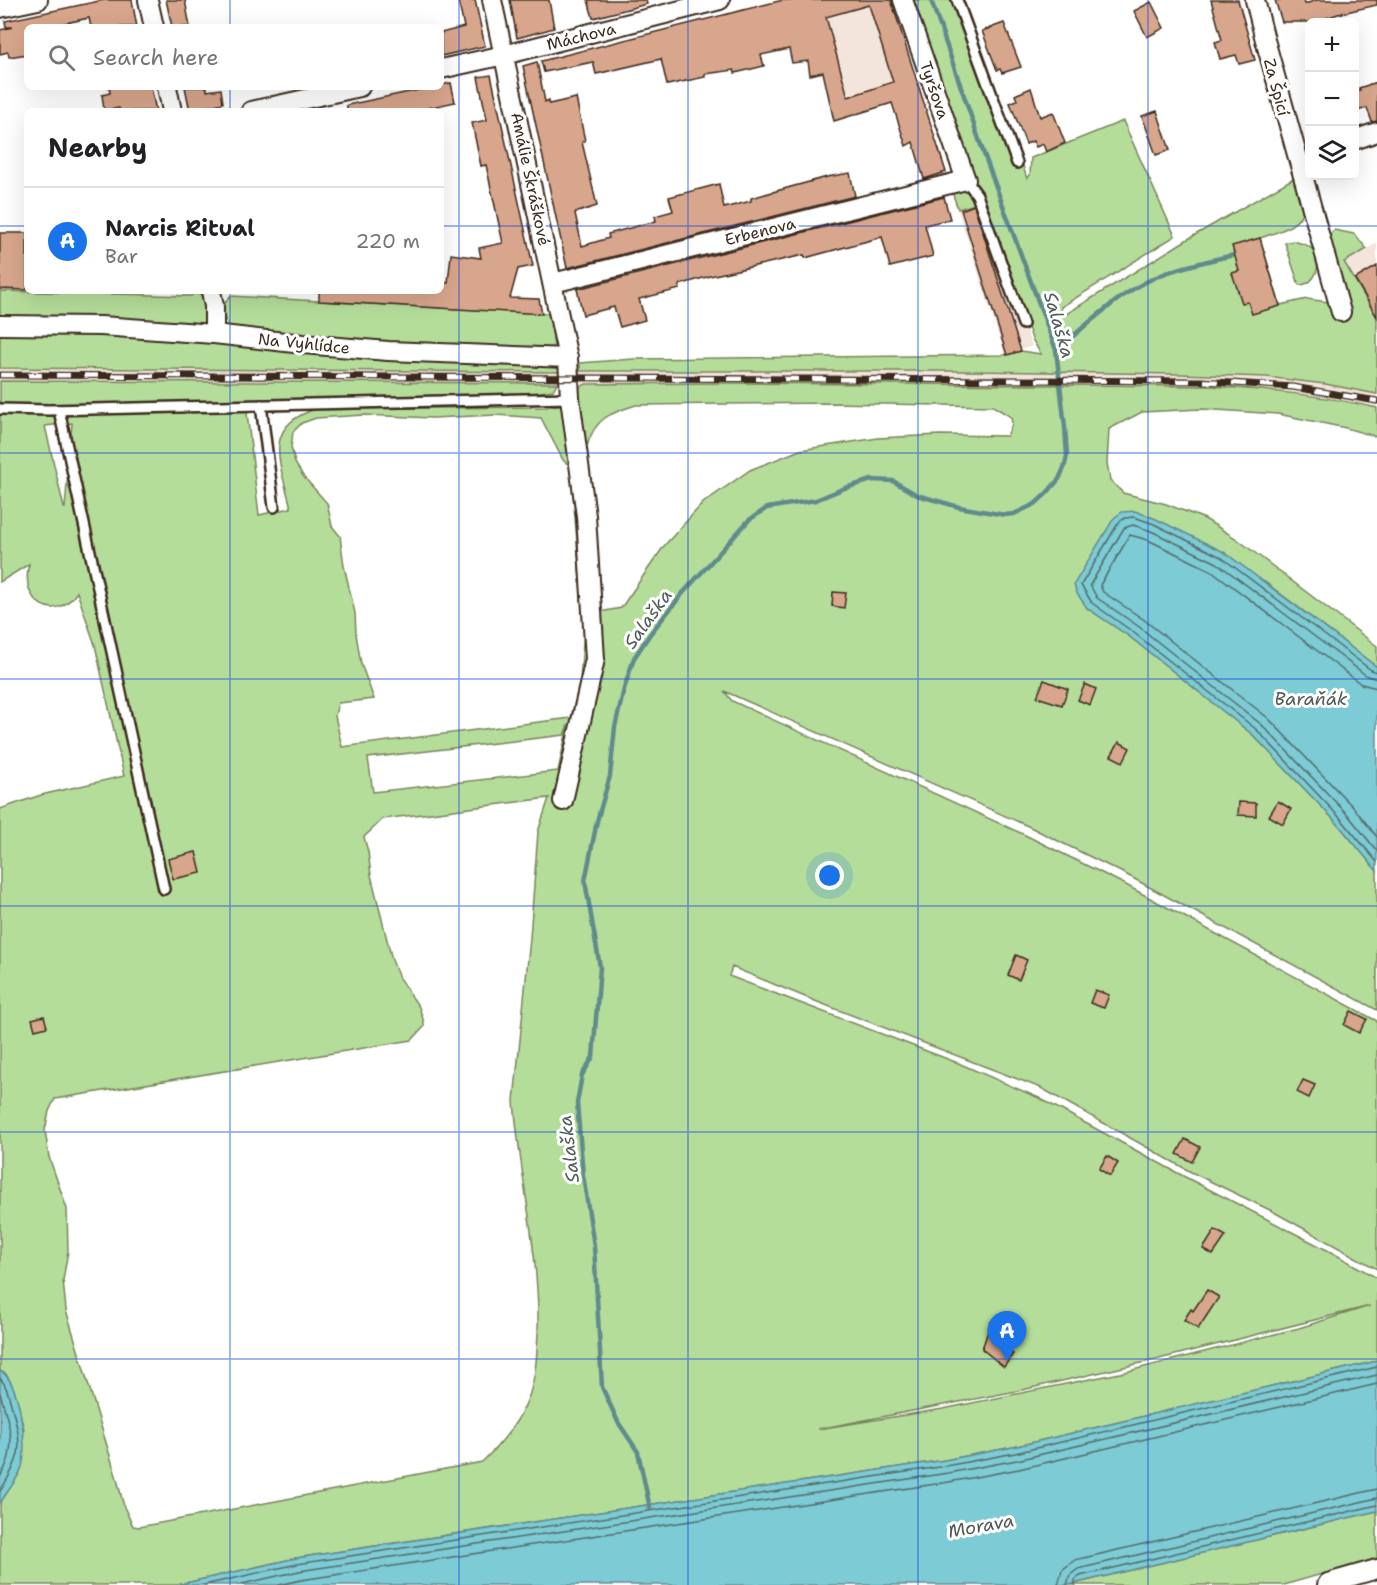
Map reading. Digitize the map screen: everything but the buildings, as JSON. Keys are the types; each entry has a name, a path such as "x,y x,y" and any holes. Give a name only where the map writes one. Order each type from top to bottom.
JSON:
{"street":[{"path":"0,9 38,0"},
{"path":"148,0 153,24"},
{"name":"Amálie Škráškové","path":"492,0 568,358"},
{"name":"Máchova","path":"444,68 720,0"},
{"name":"Tyršova","path":"903,0 966,180"},
{"name":"Za Špicí","path":"1255,0 1303,158 1341,312"},
{"path":"168,90 171,108"},
{"path":"265,108 346,90"},
{"path":"1359,138 1377,132"},
{"name":"Erbenova","path":"553,283 966,180"},
{"path":"212,294 214,334"},
{"name":"Na Vyhlídce","path":"0,325 101,326 214,334 303,345 388,351 568,358"},
{"path":"563,801 595,659 586,516 570,398 568,358"},
{"path":"1325,1584 1377,1569"}],"lane":[{"path":"957,0 1017,164"},
{"path":"966,180 977,195 1023,324"},
{"path":"0,409 59,410 570,398"},
{"path":"261,405 274,507"},
{"path":"59,410 165,889"}],"shaded area":[{"path":"807,0 890,0 920,95 834,122"},
{"path":"975,188 1032,346 1005,355 953,195"},
{"path":"1377,243 1377,317 1344,262"},
{"path":"0,368 562,372 965,371 1181,374 1266,377 1325,384 1377,394 1377,408 1343,400 1210,386 0,381"}],"green space":[{"path":"914,0 953,0 1015,165 1022,163 1027,179 1030,175 1031,158 1123,121 1175,236 1061,307 1063,316 1188,239 1294,178 1302,206 1299,219 1287,228 1260,238 1280,305 1307,299 1328,302 1335,316 1327,242 1334,230 1354,234 1367,249 1344,262 1377,317 1377,394 1325,384 1266,377 1181,374 965,371 580,371 580,363 634,359 1005,355 1021,351 1041,354 1032,339 983,195 971,175"},
{"path":"965,189 975,204 958,209 952,192"},
{"path":"1293,241 1309,247 1317,259 1317,271 1314,277 1305,284 1299,285 1285,243"},
{"path":"0,291 24,292 24,294 191,296 198,294 207,299 205,338 240,341 227,323 221,309 230,296 551,314 555,362 560,364 562,372 0,368"},
{"path":"0,381 557,383 553,390 523,395 325,399 247,413 259,515 291,508 280,462 281,436 287,426 298,416 316,409 546,407 564,404 578,388 586,384 728,383 1210,386 1294,394 1377,408 1377,437 1278,414 1201,409 1142,412 1109,429 1107,463 1110,480 1123,493 1166,504 1205,519 1237,539 1377,646 1377,667 1265,582 1087,608 1130,637 1253,735 1338,824 1377,871 1377,1010 1127,875 1030,827 724,691 732,701 1025,835 1124,884 1377,1021 1377,1269 1272,1211 1191,1172 1041,1088 732,967 729,976 958,1063 1039,1098 1377,1278 1377,1361 1013,1447 945,1460 296,1558 177,1585 0,1585 0,1503 21,1468 24,1429 11,1383 6,1374 0,1371 0,809 41,795 124,776 95,645 77,592 68,602 59,607 50,608 41,605 29,589 27,577 29,564 0,582","holes":["831,403 993,406 1011,417 1012,424 1007,436 940,435 878,438 800,450 750,470 703,503 664,546 621,608 600,612 587,446 599,423 611,414 636,405","364,415 432,418 496,415 541,418 563,460 571,467 584,630 580,680 571,718 342,747 335,716 338,703 374,699 361,664 355,613 344,566 340,536 332,526 327,503 303,476 295,463 291,447 293,432 302,423 316,418","72,423 65,508 64,508 45,426","568,725 558,771 373,792 368,758 564,735","549,798 538,832 514,1101 533,1245 538,1304 537,1356 529,1396 509,1432 482,1462 139,1527 133,1526 124,1507 66,1310 63,1280 68,1251 67,1209 49,1157 45,1130 49,1111 55,1099 412,1040 424,1027 424,1022 419,1007 399,978 392,960 364,837 383,819","1370,1306 1299,1328 1125,1372 943,1409 818,1429 1022,1390 1159,1359"]},
{"path":"1377,1511 1377,1558 1284,1585 1069,1585"}],"water":[{"name":"Baraňák","path":"1135,511 1224,552 1377,667 1377,871 1338,824 1253,735 1130,637 1087,608 1076,592 1074,584 1114,518 1122,512"},
{"name":"Morava","path":"1377,1361 1377,1511 1069,1585 177,1585 296,1558 945,1460 1013,1447"},
{"path":"0,1371 13,1387 17,1400 23,1430 24,1458 20,1472 0,1503"}],"waterway":[{"name":"Salaška","path":"650,1508 638,1452 618,1422 602,1387 594,1246 583,1175 577,1103 582,1075 593,1057 600,967 585,881 597,821 610,776 615,727 634,658 683,593 749,520 767,508 816,500 872,480 893,481 917,495 959,507 1005,515 1014,514 1035,504 1047,493 1059,479 1067,456 1056,350 984,154 931,0"},
{"path":"1056,350 1108,307 1136,288 1166,273 1234,255"}],"railway":[{"path":"0,375 1201,381 1293,387 1377,401"}],"place":[{"name":"Narcis Ritual","path":"1007,1361"}]}
